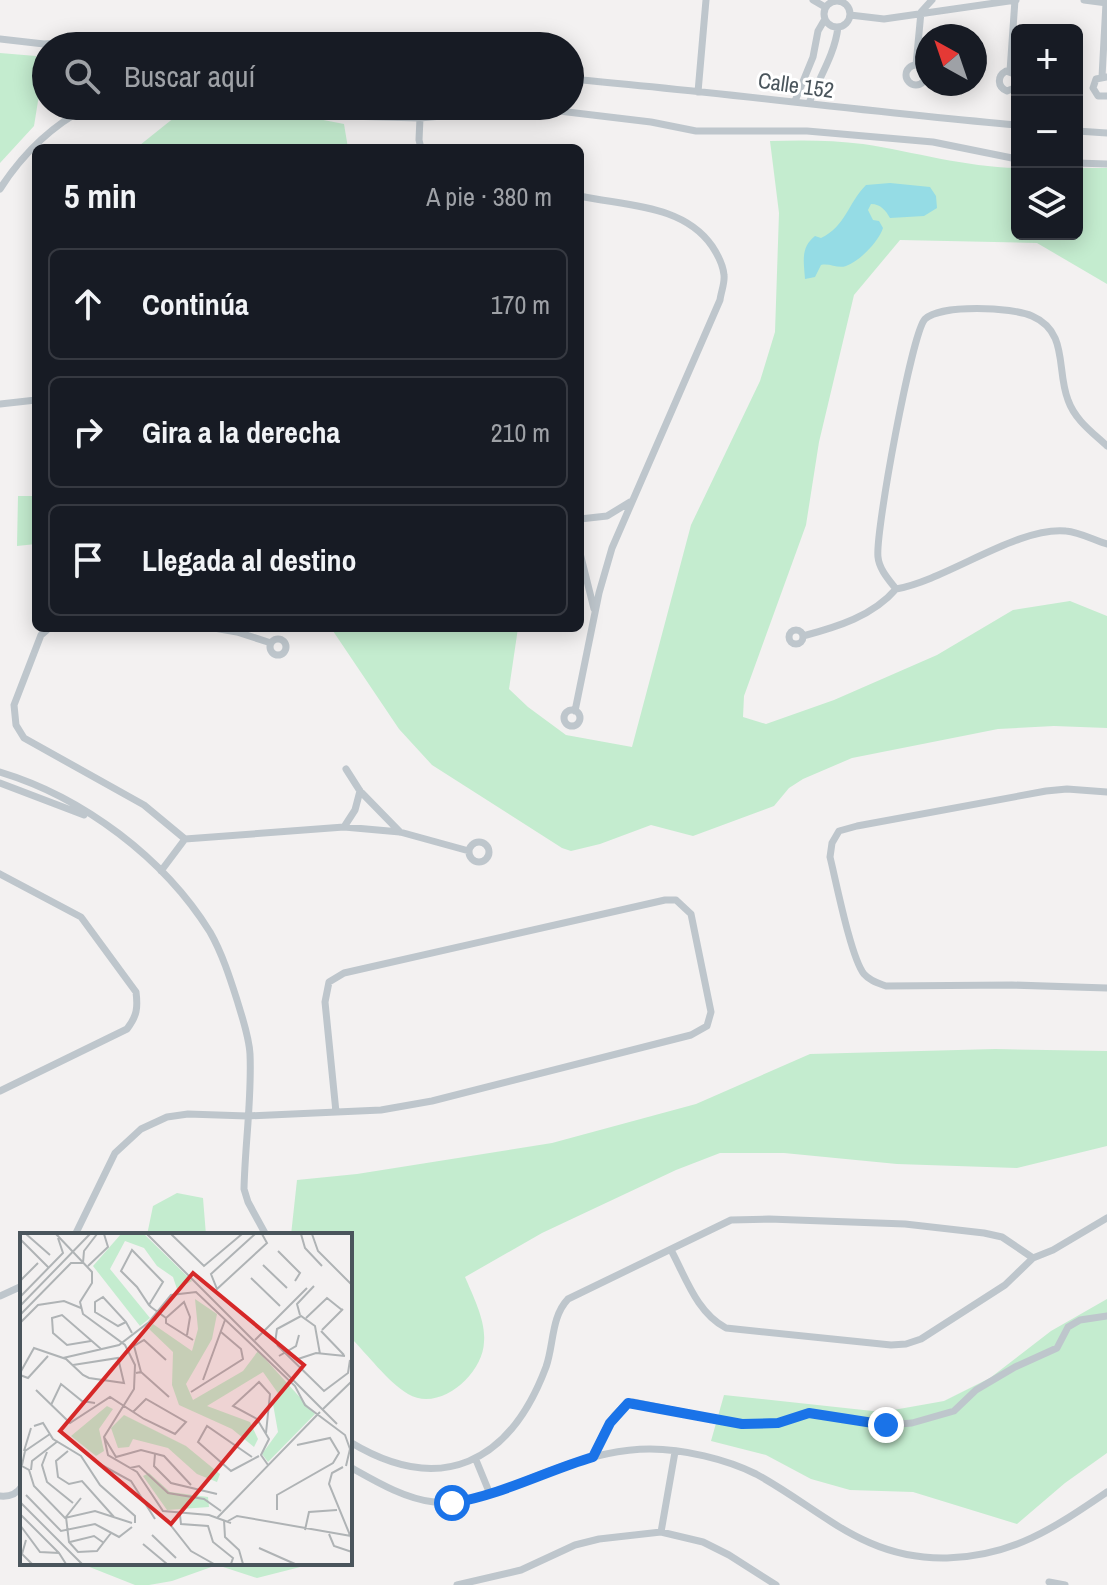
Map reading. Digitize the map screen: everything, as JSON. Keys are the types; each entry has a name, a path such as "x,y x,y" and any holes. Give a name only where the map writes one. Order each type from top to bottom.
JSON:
{"street":[{"path":"698,92 706,0"},
{"path":"813,0 825,7"},
{"path":"920,24 921,12 932,0"},
{"path":"946,0 952,8"},
{"path":"850,15 884,19 1016,0 1015,24"},
{"path":"1084,0 1107,3 1104,77 1094,82 1094,91 1098,96 1107,96"},
{"path":"825,7 833,1 841,1 848,7 850,15 846,23 838,27 830,25 825,19"},
{"path":"795,101 813,57 816,38 825,19 825,7"},
{"path":"809,103 836,44 838,27"},
{"path":"0,39 32,43"},
{"path":"1011,73 1001,75 999,85 1007,91 1011,89"},
{"name":"Calle 152","path":"584,80 1011,124"},
{"path":"584,114 696,131 807,131 933,142 1011,158"},
{"path":"36,144 67,120"},
{"path":"420,120 421,144"},
{"path":"1083,131 1107,133"},
{"path":"0,189 32,147"},
{"path":"1083,163 1107,164"},
{"path":"575,711 595,612 612,548 720,300 725,277 720,259 705,236 687,221 661,211 584,197"},
{"path":"896,589 878,559 879,545 908,368 924,320 936,313 982,308 1033,316 1051,328 1058,343 1066,398 1082,424 1107,446"},
{"path":"0,404 32,400"},
{"path":"584,519 607,516 630,502"},
{"path":"803,636 862,615 882,604 896,589 924,582 1021,539 1067,531 1107,544"},
{"path":"584,569 595,612"},
{"path":"44,632 14,705 16,725 24,738 144,805 185,839 344,827 400,832 469,851"},
{"path":"237,632 271,643"},
{"path":"346,769 360,791 400,832"},
{"path":"0,772 63,797 97,820 175,884 211,934 229,976 250,1052 244,1189 265,1233"},
{"path":"0,783 97,820"},
{"path":"344,827 355,810 360,791"},
{"path":"1107,792 1046,791 857,826 839,831 832,843 830,857 856,955 863,972 873,982 886,986 1107,988"},
{"path":"161,871 185,839"},
{"path":"0,874 81,917 136,992 138,1006 135,1019 127,1029 0,1091"},
{"path":"76,1233 115,1153 141,1129 167,1117 188,1114 247,1116 381,1110 432,1101 691,1035 707,1026 711,1012 691,914 676,900 665,900 344,973 329,982 325,1002 336,1112"},
{"path":"671,1250 700,1305 726,1328 891,1345 921,1339 1005,1285 1033,1258 1053,1250 1107,1218"},
{"path":"352,1443 372,1455 401,1465 433,1468 476,1460 507,1437 535,1394 551,1351 560,1308 568,1299 731,1220 905,1224 984,1233 1002,1237 1033,1258"},
{"path":"0,1296 20,1287"},
{"path":"593,1457 615,1416 633,1402 724,1423 750,1425 778,1423 809,1413 886,1425 940,1416 954,1411 976,1390 1015,1367 1057,1348 1068,1327 1080,1320 1107,1316"},
{"path":"352,1468 402,1493 431,1502 452,1503 490,1494 555,1468 593,1457 651,1449 675,1452 710,1458 754,1473 870,1545 906,1555 947,1558 997,1551 1036,1538 1107,1492"},
{"path":"661,1532 675,1452"},
{"path":"476,1460 490,1494"},
{"path":"0,1496 20,1489"},
{"path":"457,1585 521,1570 575,1545 661,1532 703,1542 776,1585"},
{"path":"1049,1582 1065,1585"}],"green space":[{"path":"0,53 32,56 34,126 0,163"},
{"path":"171,120 323,120 344,124 347,144 141,144"},
{"path":"770,141 852,143 1011,168 1011,240 1083,240 1083,168 1107,168 1107,284 1037,243 900,240 854,295 819,442 806,525 744,696 743,717 766,724 834,700 937,655 1013,610 1070,601 1107,616 1107,728 1054,726 998,729 852,758 803,779 789,788 774,806 693,836 651,825 600,844 571,851 562,848 432,765 399,729 334,632 517,632 509,689 566,735 632,747 691,525 760,381 775,332 779,213"},
{"path":"18,496 32,496 32,544 17,546"},
{"path":"995,1049 1107,1051 1107,1146 1017,1168 897,1164 784,1153 720,1153 676,1170 542,1233 465,1277 483,1326 482,1354 468,1378 458,1387 433,1398 420,1399 400,1389 352,1339 352,1233 291,1233 297,1180 357,1174 552,1143 696,1104 810,1054"},
{"path":"177,1193 203,1198 206,1233 147,1233 153,1206"},
{"path":"1107,1299 1107,1453 1065,1483 1017,1524 913,1492 850,1490 811,1479 766,1455 711,1441 724,1395 882,1412 944,1401 990,1378 1051,1331"},
{"path":"217,1565 172,1581 149,1585 135,1585 87,1566"},
{"path":"217,1565 308,1565 257,1578"}],"water":[{"path":"890,183 930,187 936,196 937,208 924,216 890,218 885,210 871,204 868,210 873,220 879,221 883,228 873,244 851,263 843,267 821,265 815,277 805,279 804,256 810,241 815,236 821,238 836,227 866,185"}],"route":[{"path":"452,1503 477,1499 555,1468 593,1457 610,1423 622,1408 633,1402 724,1423 778,1423 809,1413 886,1425"}]}
